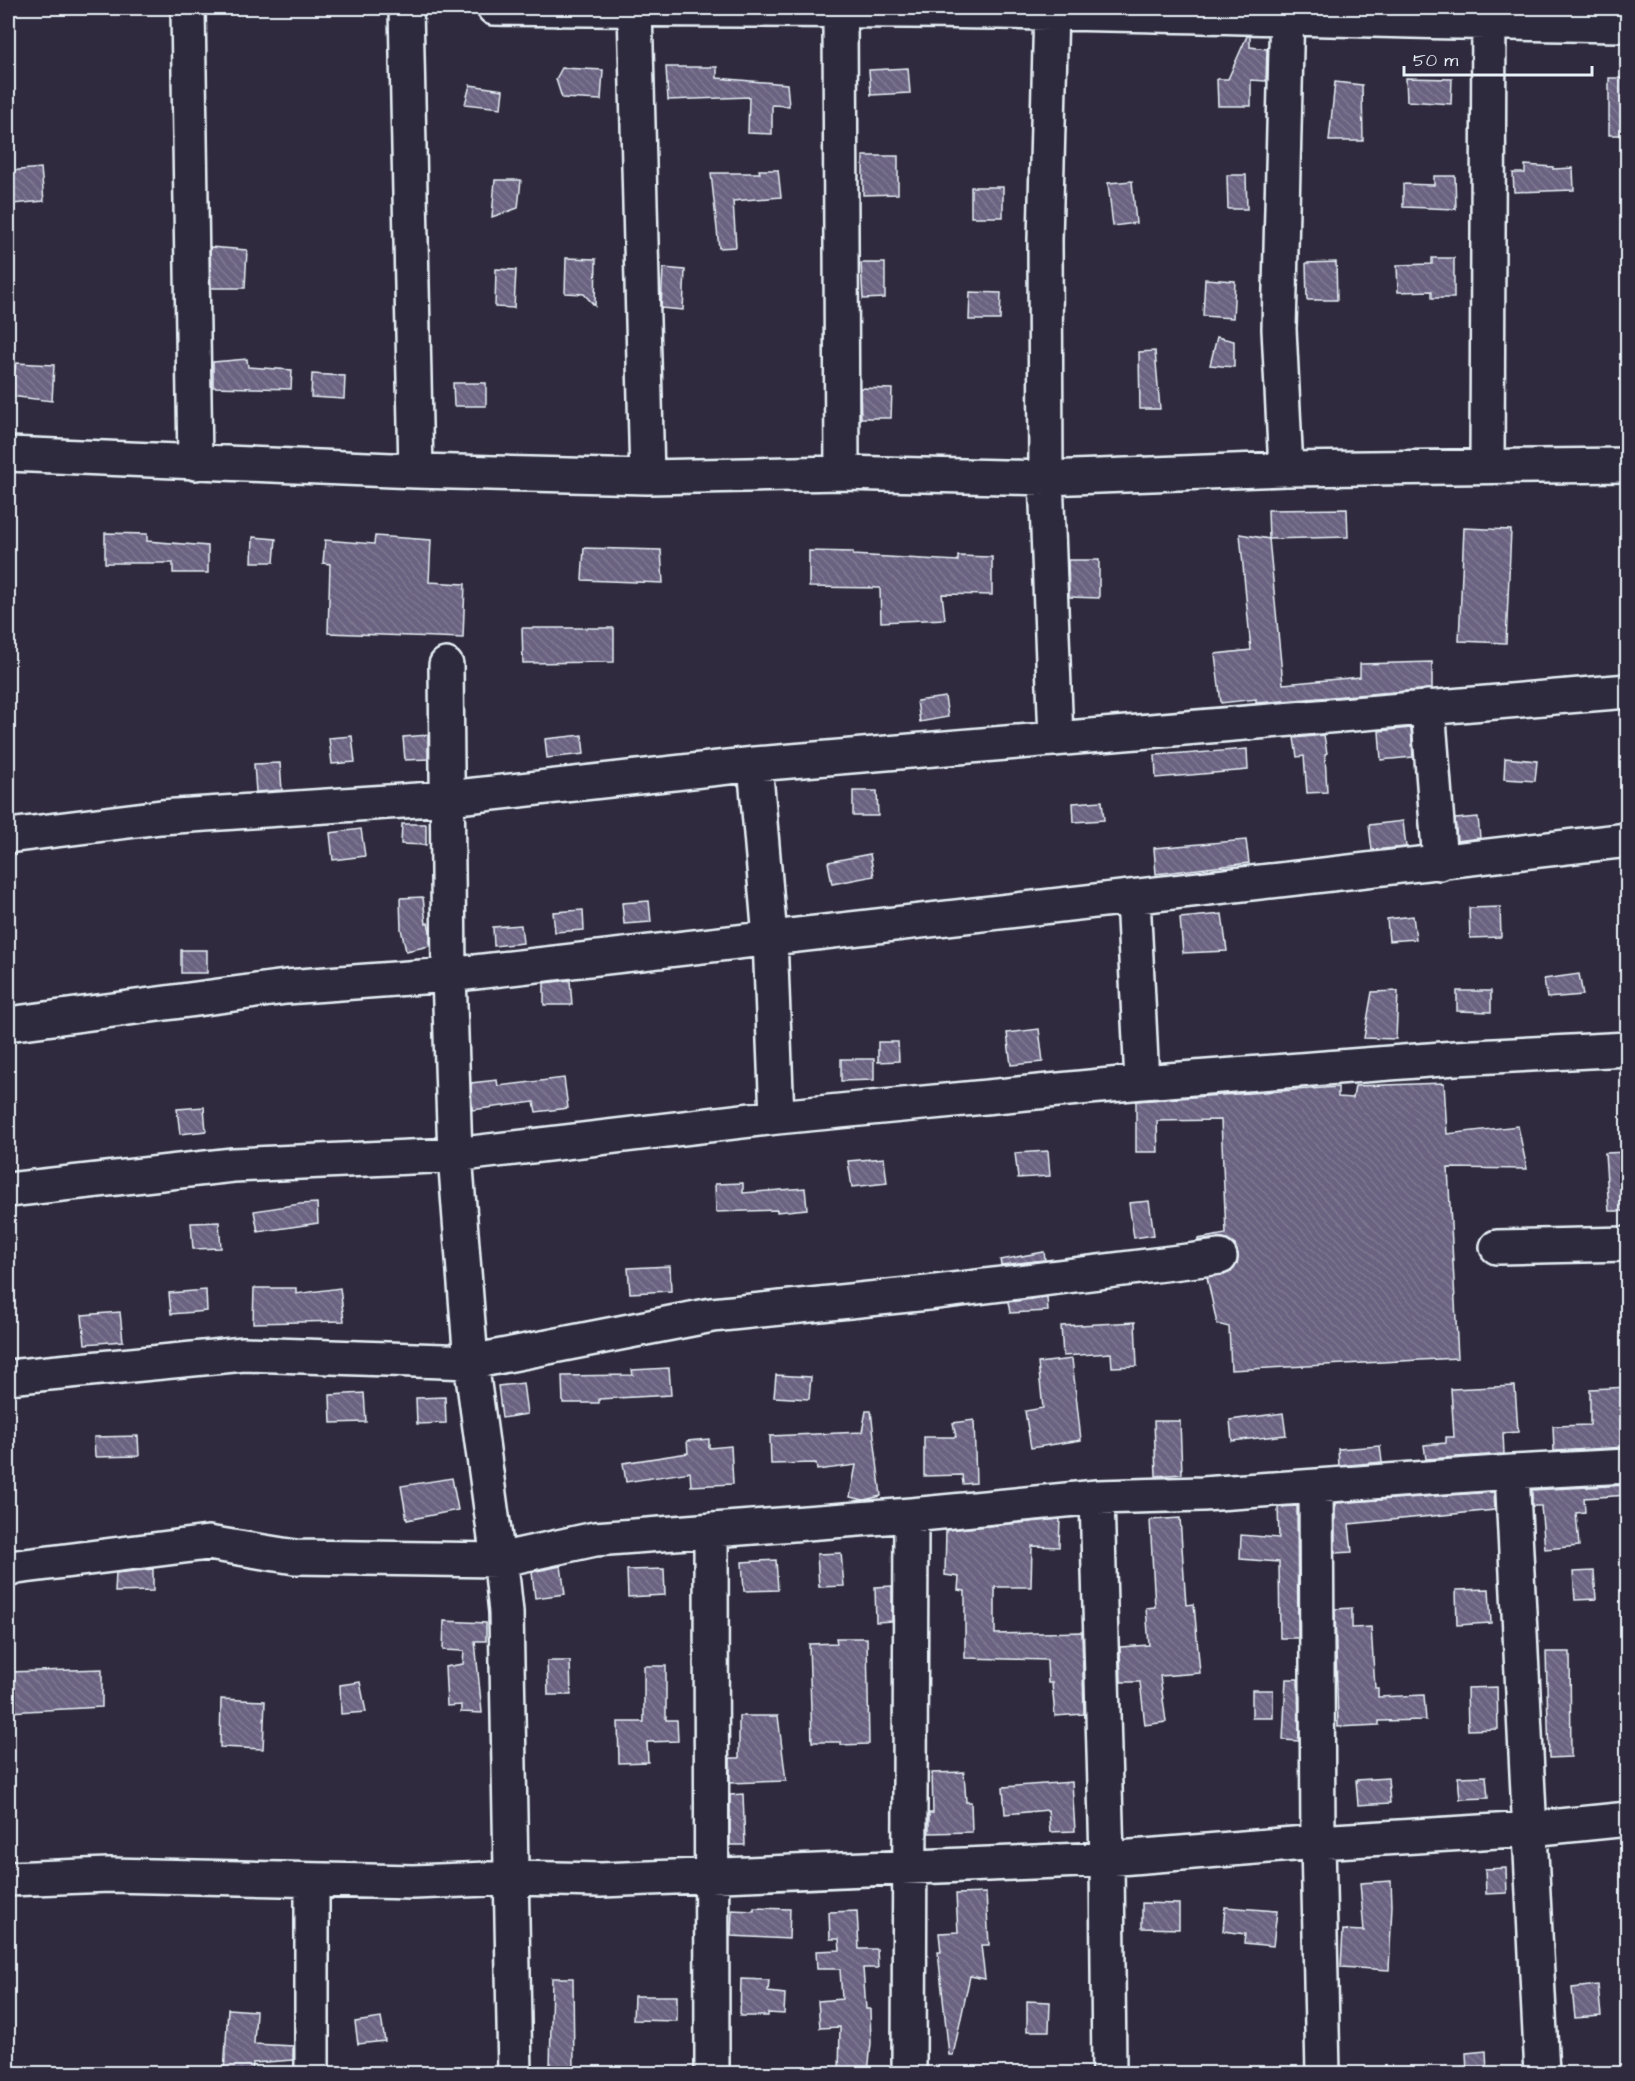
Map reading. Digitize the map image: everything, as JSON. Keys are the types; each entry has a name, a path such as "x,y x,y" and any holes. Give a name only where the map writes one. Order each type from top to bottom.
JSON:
{"street":[{"path":"188,8 195,463"},
{"path":"406,8 416,471"},
{"path":"494,8 1050,10 1489,16 1628,25"},
{"path":"635,9 647,477"},
{"path":"1050,10 1045,240 1046,478 1056,739"},
{"path":"840,11 842,473"},
{"path":"1286,469 1279,329 1287,13"},
{"path":"1487,466 1489,16"},
{"path":"8,454 416,471 647,477 842,473 1046,478 1286,469 1628,465"},
{"path":"446,665 449,975 456,1155 471,1362 506,1612 515,2073"},
{"path":"8,836 161,817 448,798 755,764 1628,691"},
{"path":"1428,707 1440,862"},
{"path":"755,764 770,938 777,1117"},
{"path":"8,1024 286,987 449,975 1628,840"},
{"path":"1133,897 1142,1082"},
{"path":"8,1190 233,1165 456,1155 777,1117 1142,1082 1455,1058 1628,1049"},
{"path":"1497,1247 1628,1244"},
{"path":"8,1377 244,1354 471,1362 712,1315 928,1293 1220,1257"},
{"path":"8,1570 38,1564 208,1543 295,1557 498,1560 595,1539 911,1515 1097,1497 1203,1494 1628,1466"},
{"path":"1512,1472 1542,2073"},
{"path":"1316,1486 1318,1842 1323,2073"},
{"path":"1097,1497 1107,1859 1109,2073"},
{"path":"909,2073 911,1515"},
{"path":"711,1530 712,2073"},
{"path":"8,1879 109,1875 414,1882 512,1878 601,1880 1107,1859 1628,1820"},
{"path":"312,1880 312,2073"}],"building":[{"path":"1247,36 1250,36 1250,47 1267,49 1266,81 1251,80 1251,106 1218,106 1217,79 1228,79"},
{"path":"666,67 717,67 717,78 787,84 789,106 772,105 772,134 748,133 749,97 668,100"},
{"path":"562,68 603,70 601,100 562,98 556,79"},
{"path":"908,68 910,93 871,95 869,70"},
{"path":"1406,78 1452,79 1451,104 1407,101"},
{"path":"1609,78 1628,78 1628,135 1609,135"},
{"path":"1335,82 1362,85 1363,141 1329,141"},
{"path":"470,85 503,90 501,108 465,104"},
{"path":"863,156 898,156 898,194 863,195"},
{"path":"1525,165 1553,167 1553,169 1573,168 1574,190 1514,192 1513,173 1525,173"},
{"path":"41,168 44,201 12,204 9,171"},
{"path":"759,170 778,170 781,197 733,201 736,247 719,248 711,173 760,173"},
{"path":"1227,175 1246,175 1247,209 1228,209"},
{"path":"1434,176 1455,176 1456,209 1403,207 1403,184 1434,185"},
{"path":"495,180 521,180 518,208 492,217"},
{"path":"1132,181 1136,223 1113,226 1108,183"},
{"path":"971,187 1003,187 1003,217 971,217"},
{"path":"210,247 247,250 245,288 211,288"},
{"path":"566,258 596,259 595,306 584,294 565,293"},
{"path":"1432,258 1454,258 1454,298 1432,298 1432,291 1398,292 1397,265 1432,264"},
{"path":"1336,262 1337,300 1307,300 1306,263"},
{"path":"861,263 885,263 885,298 863,299"},
{"path":"663,268 685,270 683,310 661,308"},
{"path":"496,269 516,270 514,308 495,307"},
{"path":"1205,279 1235,281 1233,318 1203,316"},
{"path":"970,292 1001,293 1000,320 969,320"},
{"path":"1217,337 1234,341 1234,367 1210,365"},
{"path":"1155,351 1160,409 1140,409 1139,352"},
{"path":"247,359 248,367 292,370 291,389 213,387 213,362"},
{"path":"16,363 54,365 52,401 10,396"},
{"path":"312,374 345,376 344,399 311,397"},
{"path":"453,383 486,383 486,406 454,406"},
{"path":"860,388 892,389 891,418 861,418"},
{"path":"1347,509 1348,537 1269,539 1268,510"},
{"path":"1464,528 1511,530 1506,643 1459,641"},
{"path":"105,533 147,534 147,541 208,546 208,573 173,573 173,563 105,563"},
{"path":"1240,534 1269,539 1283,684 1360,677 1360,664 1432,662 1432,689 1256,703 1256,699 1221,703 1215,654 1251,650"},
{"path":"375,536 431,540 429,582 465,584 463,638 328,633 330,564 323,563 325,540 374,544"},
{"path":"253,537 276,539 274,562 252,562"},
{"path":"584,548 661,550 663,583 582,580"},
{"path":"809,551 853,552 853,555 958,561 958,556 992,557 992,595 942,594 945,619 881,622 880,588 809,587"},
{"path":"1068,560 1099,560 1099,598 1069,597"},
{"path":"522,628 614,628 614,662 523,663"},
{"path":"945,697 948,717 920,722 917,701"},
{"path":"1411,728 1413,757 1381,760 1379,731"},
{"path":"428,735 428,759 405,760 403,737"},
{"path":"582,735 584,754 547,758 545,739"},
{"path":"1324,735 1327,753 1325,754 1327,792 1307,793 1304,756 1297,757 1294,738"},
{"path":"352,736 355,762 332,764 329,738"},
{"path":"1247,749 1248,770 1156,778 1155,755"},
{"path":"1505,758 1537,761 1535,781 1504,779"},
{"path":"280,763 282,790 256,792 254,764"},
{"path":"853,791 877,791 878,816 853,816"},
{"path":"1102,801 1104,820 1074,822 1073,803"},
{"path":"1478,817 1480,838 1457,841 1455,819"},
{"path":"1403,821 1406,847 1372,850 1369,825"},
{"path":"402,824 426,824 426,845 401,844"},
{"path":"361,829 365,856 333,860 330,833"},
{"path":"1246,840 1249,863 1156,874 1154,848"},
{"path":"870,854 874,876 832,884 828,862"},
{"path":"423,897 426,924 428,923 430,931 430,946 406,951 401,929 400,898"},
{"path":"649,901 651,922 624,924 622,903"},
{"path":"1500,907 1501,937 1470,938 1469,908"},
{"path":"583,910 584,930 555,932 553,912"},
{"path":"1222,914 1227,951 1183,953 1180,918"},
{"path":"1413,916 1416,939 1389,941 1387,919"},
{"path":"521,925 523,943 494,946 493,927"},
{"path":"181,950 207,950 207,973 181,973"},
{"path":"1579,974 1583,995 1547,998 1544,979"},
{"path":"570,980 572,1005 544,1005 544,983"},
{"path":"1398,991 1396,1039 1364,1038 1372,992"},
{"path":"1457,991 1491,991 1491,1012 1457,1011"},
{"path":"1039,1029 1043,1062 1011,1065 1007,1033"},
{"path":"878,1042 898,1042 899,1061 878,1062"},
{"path":"841,1059 874,1059 874,1080 841,1081"},
{"path":"564,1078 568,1108 536,1112 534,1102 472,1110 471,1083 497,1080 498,1086"},
{"path":"1444,1083 1447,1134 1518,1126 1527,1169 1448,1168 1458,1358 1231,1370 1229,1327 1217,1324 1207,1277 1231,1272 1237,1264 1238,1254 1235,1245 1227,1240 1218,1238 1198,1241 1198,1239 1226,1234 1221,1120 1157,1121 1158,1152 1136,1152 1136,1101 1338,1087 1338,1097 1353,1098 1355,1086"},
{"path":"204,1107 206,1131 180,1134 177,1109"},
{"path":"1048,1151 1050,1176 1018,1178 1015,1153"},
{"path":"1628,1152 1628,1211 1609,1211 1605,1153"},
{"path":"884,1158 887,1183 852,1187 848,1161"},
{"path":"743,1183 743,1193 805,1188 807,1209 777,1212 777,1210 716,1212 715,1184"},
{"path":"1149,1201 1154,1235 1134,1238 1129,1203"},
{"path":"317,1203 318,1223 258,1232 254,1211"},
{"path":"219,1222 221,1248 193,1249 191,1223"},
{"path":"1044,1252 1045,1260 1001,1265 1000,1260"},
{"path":"670,1266 671,1291 630,1293 628,1268"},
{"path":"254,1288 296,1288 296,1294 340,1288 344,1321 253,1323"},
{"path":"206,1290 207,1311 171,1314 169,1293"},
{"path":"1047,1297 1048,1311 1010,1313 1008,1302"},
{"path":"120,1312 123,1341 85,1344 82,1315"},
{"path":"1135,1322 1137,1366 1112,1367 1111,1353 1063,1356 1061,1326"},
{"path":"1072,1359 1081,1440 1031,1448 1025,1411 1043,1408 1038,1363"},
{"path":"669,1368 671,1395 599,1399 599,1403 563,1403 562,1376 633,1375 632,1370"},
{"path":"776,1375 811,1377 809,1399 774,1397"},
{"path":"523,1383 527,1414 502,1418 498,1386"},
{"path":"1515,1386 1518,1432 1503,1433 1504,1454 1426,1459 1424,1445 1446,1443 1446,1437 1454,1437 1451,1389"},
{"path":"1628,1387 1628,1447 1554,1451 1553,1426 1590,1425 1590,1389"},
{"path":"364,1393 366,1422 331,1423 330,1395"},
{"path":"445,1397 446,1423 417,1424 416,1398"},
{"path":"866,1411 871,1411 881,1496 864,1500 850,1497 856,1465 817,1470 816,1463 771,1464 770,1436 862,1432"},
{"path":"1283,1413 1286,1435 1232,1441 1230,1420"},
{"path":"974,1420 976,1483 963,1484 962,1475 924,1476 924,1437 956,1437 953,1423"},
{"path":"1154,1421 1180,1421 1182,1474 1156,1476"},
{"path":"138,1436 139,1456 95,1457 94,1437"},
{"path":"709,1439 709,1448 731,1446 733,1484 691,1486 690,1472 626,1482 623,1463 688,1453 687,1441"},
{"path":"1380,1446 1382,1462 1339,1466 1338,1449"},
{"path":"452,1478 458,1510 407,1520 401,1486"},
{"path":"1628,1485 1628,1495 1584,1498 1585,1512 1576,1513 1579,1546 1545,1549 1541,1506 1532,1506 1532,1490"},
{"path":"1494,1492 1495,1510 1349,1524 1352,1552 1335,1553 1335,1503"},
{"path":"1297,1506 1298,1638 1280,1638 1279,1562 1240,1559 1241,1535 1279,1538 1278,1507"},
{"path":"1180,1518 1186,1605 1194,1604 1200,1673 1160,1676 1166,1722 1145,1725 1140,1682 1121,1682 1120,1647 1149,1645 1146,1608 1155,1607 1150,1520"},
{"path":"1060,1519 1059,1547 1032,1546 1031,1587 995,1587 995,1634 1082,1632 1084,1714 1055,1716 1052,1683 1048,1683 1047,1660 965,1658 965,1591 958,1590 959,1577 945,1575 946,1530"},
{"path":"841,1553 844,1586 819,1587 817,1554"},
{"path":"776,1560 778,1590 744,1591 742,1562"},
{"path":"561,1566 565,1594 535,1598 532,1572"},
{"path":"153,1569 153,1591 115,1592 116,1573"},
{"path":"664,1569 665,1595 628,1597 627,1570"},
{"path":"1594,1571 1596,1599 1575,1600 1573,1572"},
{"path":"892,1586 892,1621 876,1622 875,1587"},
{"path":"1489,1589 1491,1623 1457,1625 1456,1590"},
{"path":"1352,1608 1352,1628 1371,1627 1375,1688 1378,1688 1378,1697 1424,1695 1426,1720 1379,1721 1379,1725 1338,1727 1335,1609"},
{"path":"444,1621 486,1623 486,1641 475,1641 482,1713 461,1712 461,1705 447,1706 445,1667 463,1664 464,1651 443,1650"},
{"path":"836,1638 867,1638 869,1744 841,1745 841,1742 812,1742 809,1644 837,1643"},
{"path":"1546,1652 1570,1652 1571,1757 1549,1758"},
{"path":"547,1661 570,1661 571,1695 548,1695"},
{"path":"644,1666 666,1666 666,1720 677,1720 678,1741 647,1742 648,1762 619,1763 618,1722 644,1722"},
{"path":"102,1669 102,1707 8,1712 8,1672"},
{"path":"1286,1679 1298,1679 1299,1741 1283,1740"},
{"path":"360,1682 366,1712 341,1714 340,1685"},
{"path":"1497,1687 1498,1729 1468,1730 1467,1688"},
{"path":"1252,1690 1273,1690 1273,1718 1252,1718"},
{"path":"221,1699 265,1701 263,1749 220,1747"},
{"path":"739,1716 778,1716 786,1781 730,1783 730,1758 739,1758"},
{"path":"964,1772 966,1802 971,1802 972,1832 929,1833 929,1813 933,1813 932,1773"},
{"path":"1486,1776 1488,1798 1460,1799 1458,1777"},
{"path":"1388,1778 1390,1803 1358,1805 1356,1780"},
{"path":"1072,1782 1075,1831 1050,1832 1048,1810 1005,1814 1003,1787"},
{"path":"743,1794 745,1845 730,1845 730,1795"},
{"path":"1506,1868 1507,1893 1486,1894 1485,1869"},
{"path":"1391,1881 1389,1970 1341,1967 1343,1930 1364,1931 1360,1883"},
{"path":"986,1893 989,1945 981,1945 985,1979 970,1976 953,2055 949,2055 938,1952 941,1952 939,1933 958,1932 956,1894"},
{"path":"1142,1903 1179,1904 1179,1929 1142,1928"},
{"path":"1225,1907 1277,1911 1273,1946 1244,1943 1245,1934 1223,1931"},
{"path":"754,1908 790,1909 789,1939 731,1936 732,1910 754,1911"},
{"path":"857,1911 859,1949 877,1949 878,1968 863,1968 866,2009 870,2009 871,2043 868,2073 839,2073 840,2027 820,2028 818,2001 842,1999 840,1969 817,1969 816,1951 840,1950 839,1939 830,1939 829,1912"},
{"path":"552,1978 573,1978 574,2069 550,2069"},
{"path":"741,1979 769,1980 768,1992 785,1994 784,2014 740,2016"},
{"path":"1598,1985 1601,2016 1575,2018 1572,1988"},
{"path":"634,1996 677,1996 677,2021 633,2020"},
{"path":"1027,2001 1050,2002 1049,2031 1027,2031"},
{"path":"228,2009 256,2011 254,2044 293,2046 293,2060 253,2063 252,2073 224,2073"},
{"path":"381,2018 385,2041 358,2044 355,2022"},
{"path":"1486,2051 1487,2073 1467,2073 1466,2053"}]}
